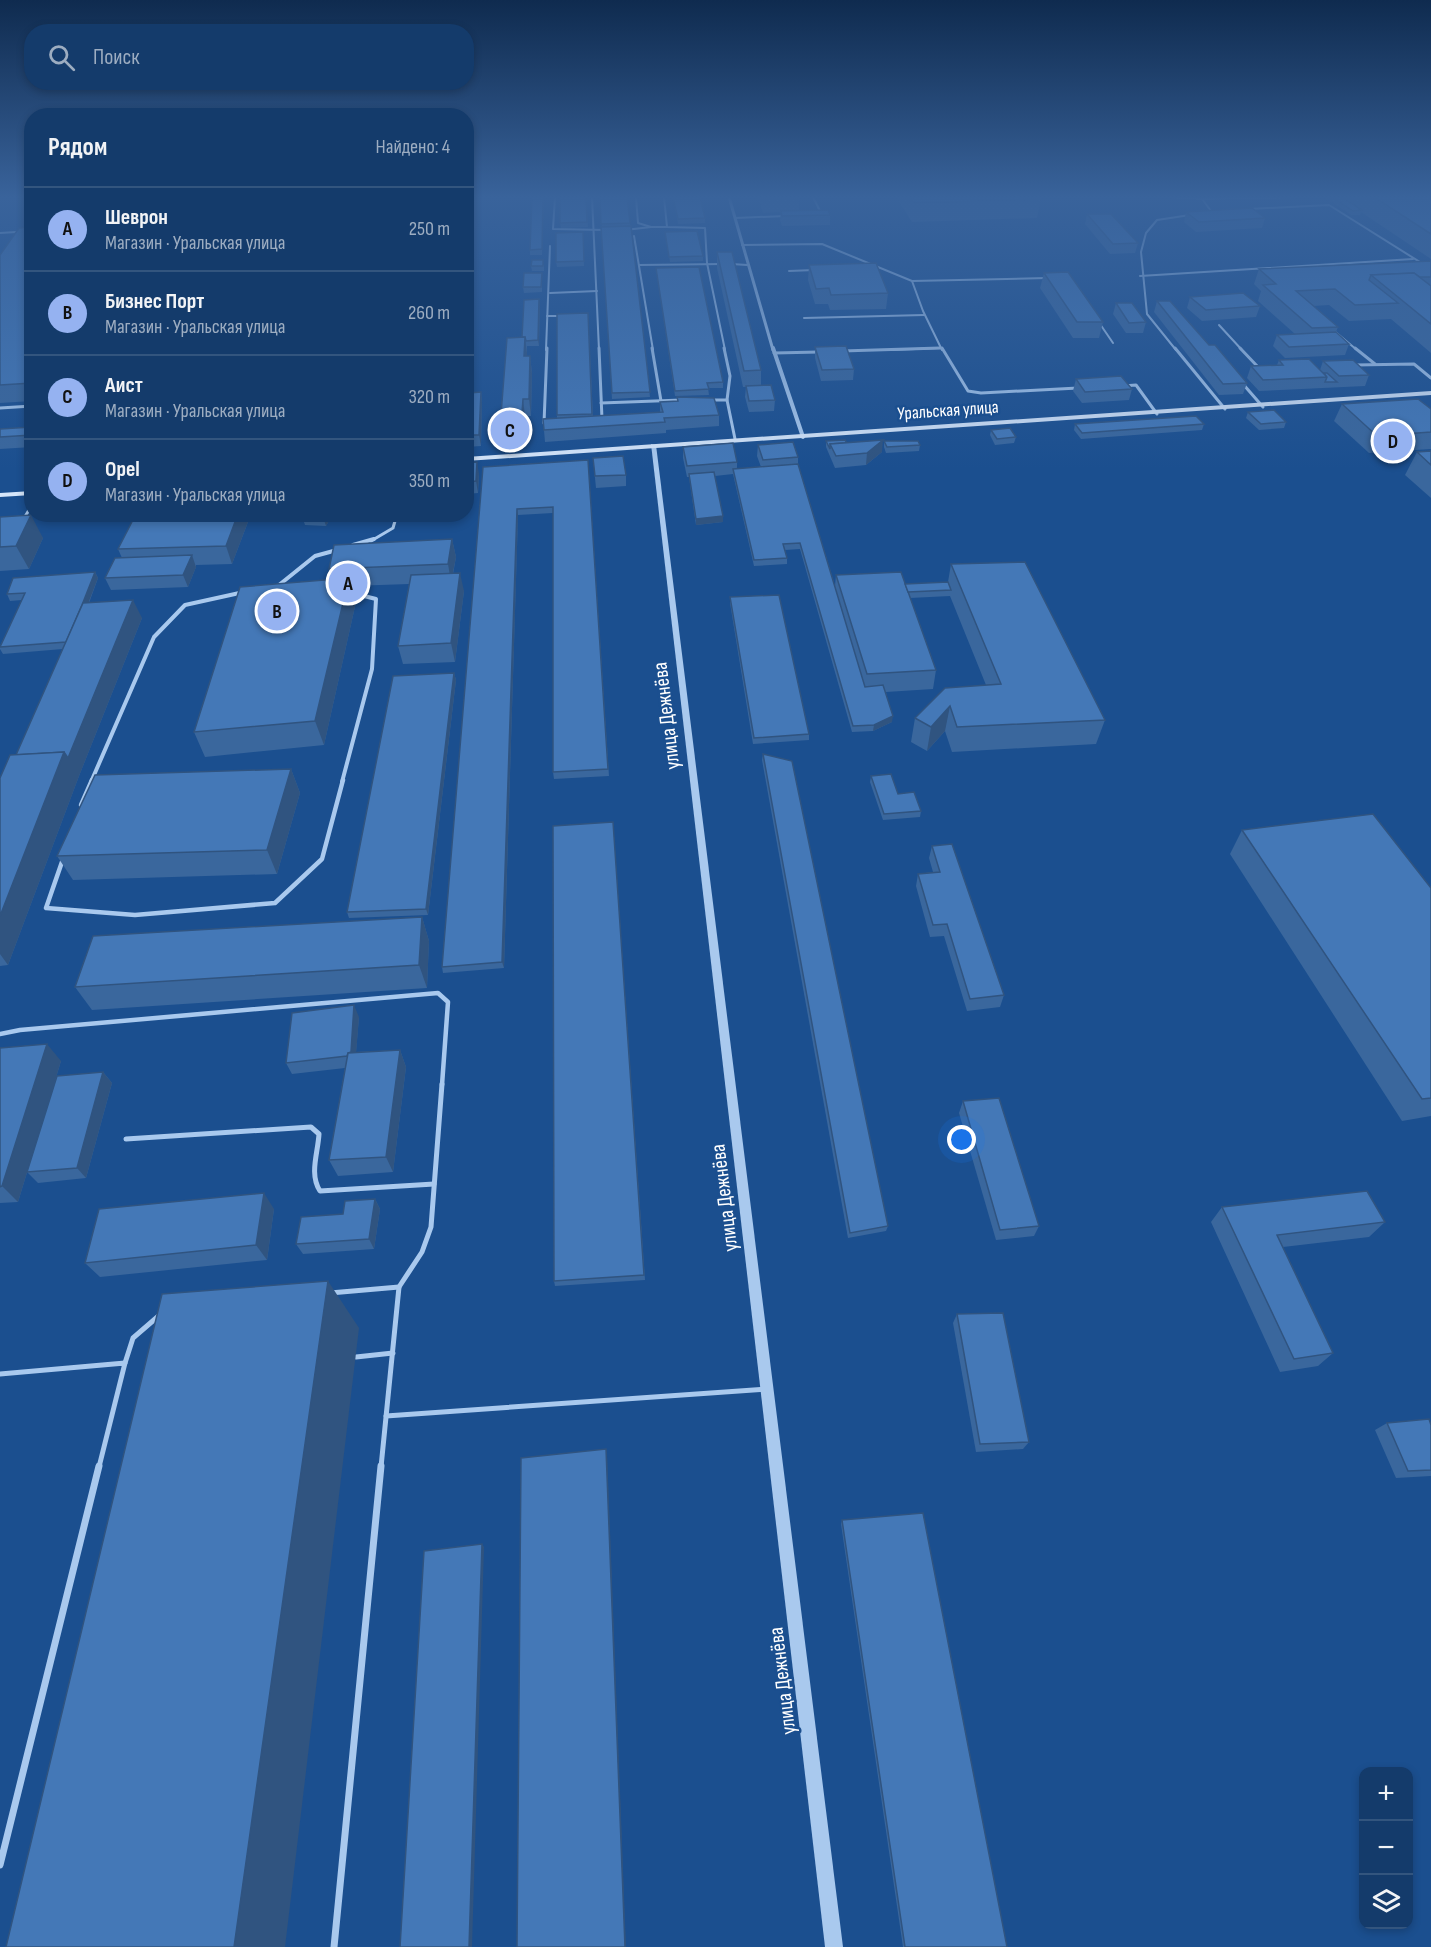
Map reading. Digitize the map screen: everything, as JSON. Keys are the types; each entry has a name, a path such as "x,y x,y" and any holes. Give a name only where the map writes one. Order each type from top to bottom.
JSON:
{"main road":[{"name":"Уральская улица","path":"653,446 1431,395"},
{"name":"Уральская улица","path":"474,459 803,436"},
{"path":"0,494 24,492"}],"street":[{"path":"754,288 803,436"},
{"name":"улица Дежнёва","path":"653,446 834,1947"}],"lane":[{"path":"544,424 550,288"},
{"path":"597,288 602,420 598,424"},
{"path":"643,288 661,400"},
{"path":"712,288 730,376 727,400 735,440"},
{"path":"914,288 924,315 940,348 969,391 981,393 1089,388"},
{"path":"1144,288 1147,314 1224,408"},
{"path":"550,293 597,291"},
{"path":"588,315 598,315"},
{"path":"804,318 924,315"},
{"path":"1094,315 1113,344"},
{"path":"547,316 567,316"},
{"path":"1326,324 1375,364"},
{"path":"1219,325 1258,367 1270,367"},
{"path":"833,352 940,348"},
{"path":"774,353 821,352"},
{"path":"1352,365 1414,364 1431,378"},
{"path":"1238,380 1262,406"},
{"path":"1113,386 1136,385 1156,413"},
{"path":"601,403 683,400"},
{"path":"705,400 727,400"},
{"path":"0,408 24,406"},
{"path":"349,547 371,541 393,528 395,522"},
{"path":"282,584 315,556 338,550"},
{"path":"271,587 282,584 294,586"},
{"path":"81,808 154,637 185,605 250,591"},
{"path":"65,852 46,908 135,915 275,903 322,859 372,669 376,599 363,594 340,591"},
{"path":"0,1034 44,1028 438,993 448,1002 428,1242 399,1287 334,1947"},
{"path":"126,1139 311,1127 319,1134 314,1185 320,1191 434,1184"},
{"path":"322,1294 399,1287"},
{"path":"0,1865 125,1363 133,1338 169,1308"},
{"path":"356,1357 393,1353"},
{"path":"0,1374 125,1363"},
{"path":"386,1416 767,1389"}],"building":[{"path":"0,288 24,288 24,384 0,385"},
{"path":"605,288 638,288 650,392 612,393"},
{"path":"659,288 703,288 723,382 707,383 709,389 675,391"},
{"path":"725,288 741,288 761,370 744,371"},
{"path":"816,288 886,288 888,293 831,295 829,288"},
{"path":"1054,288 1079,288 1103,322 1077,322"},
{"path":"1266,288 1379,288 1398,303 1355,305 1335,289 1296,291 1338,327 1312,328"},
{"path":"1387,288 1431,288 1431,324"},
{"path":"1243,293 1260,306 1206,310 1190,297"},
{"path":"539,299 538,340 526,341 525,337 522,337 524,300"},
{"path":"1157,301 1170,301 1209,345 1215,345 1247,383 1223,384"},
{"path":"1116,303 1132,303 1146,322 1129,323"},
{"path":"588,313 592,414 557,415 557,314"},
{"path":"1336,332 1349,344 1289,347 1277,335"},
{"path":"525,337 524,356 530,356 529,399 523,399 521,426 500,427 507,338"},
{"path":"846,346 854,369 822,370 815,347"},
{"path":"1309,359 1327,377 1263,380 1251,366 1283,365 1279,360"},
{"path":"1353,360 1369,375 1339,376 1323,361"},
{"path":"1324,373 1337,382 1325,382 1327,377"},
{"path":"1121,376 1132,389 1085,392 1076,379"},
{"path":"771,385 775,400 749,401 746,386"},
{"path":"481,392 479,435 474,435 474,393"},
{"path":"677,397 714,398 719,415 664,418 665,422 544,430 543,419 663,412 660,402 678,401"},
{"path":"1418,399 1431,409 1431,432 1377,436 1342,404"},
{"path":"1274,410 1286,422 1261,424 1248,412"},
{"path":"1196,416 1204,424 1082,433 1075,424"},
{"path":"24,428 24,436 0,437 0,429"},
{"path":"1010,428 1016,437 997,439 991,430"},
{"path":"845,440 847,443 830,444 830,449 826,441"},
{"path":"883,440 867,453 836,456 830,444"},
{"path":"884,441 918,441 920,445 887,447"},
{"path":"793,442 798,457 763,460 758,445"},
{"path":"733,443 737,462 687,466 683,447"},
{"path":"1431,451 1431,465 1417,452"},
{"path":"623,456 626,475 595,476 593,458"},
{"path":"588,460 608,769 553,772 553,507 517,509 502,962 442,967 483,467"},
{"path":"474,462 477,462 476,481 474,481"},
{"path":"798,464 865,687 883,685 893,716 874,725 853,726 800,543 783,544 787,558 754,560 733,469"},
{"path":"714,472 723,516 696,519 689,474"},
{"path":"24,515 24,522 28,522 16,546 0,547 0,517"},
{"path":"132,522 235,522 226,546 118,549"},
{"path":"452,539 448,564 329,569 334,545"},
{"path":"192,555 183,575 105,578 115,558"},
{"path":"1025,562 1105,720 957,727 950,706 931,727 915,718 945,688 1001,684 951,564"},
{"path":"95,572 66,642 0,647 25,593 7,594 13,578"},
{"path":"901,572 936,670 867,674 836,575"},
{"path":"460,573 451,643 398,646 411,575"},
{"path":"349,578 315,721 194,732 240,587"},
{"path":"948,582 951,590 908,592 905,584"},
{"path":"779,595 809,734 754,738 730,597"},
{"path":"133,600 68,758 64,752 16,755 83,603"},
{"path":"454,673 426,909 347,912 393,676"},
{"path":"64,752 0,916 0,778 10,755"},
{"path":"763,754 792,761 888,1226 850,1233"},
{"path":"291,769 267,850 57,856 95,775"},
{"path":"891,774 898,794 914,792 921,811 884,814 871,776"},
{"path":"1373,814 1431,888 1431,1098 1422,1099 1242,830"},
{"path":"613,822 644,1275 554,1281 553,826"},
{"path":"952,844 1004,995 970,999 947,924 933,925 918,874 940,872 932,846"},
{"path":"422,917 419,965 75,987 93,936"},
{"path":"354,1005 351,1052 347,1056 286,1063 292,1013"},
{"path":"47,1044 2,1186 0,1187 0,1048"},
{"path":"400,1050 386,1157 329,1160 348,1053"},
{"path":"103,1072 77,1168 27,1172 57,1076"},
{"path":"999,1098 1039,1226 1000,1230 963,1101"},
{"path":"1367,1191 1385,1222 1277,1235 1333,1353 1294,1359 1222,1207"},
{"path":"264,1193 256,1245 85,1263 99,1209"},
{"path":"375,1199 369,1239 296,1244 301,1217 343,1214 345,1201"},
{"path":"328,1281 234,1947 6,1947 162,1294"},
{"path":"1003,1313 1029,1442 980,1444 957,1314"},
{"path":"1429,1419 1431,1470 1408,1471 1387,1423"},
{"path":"606,1449 625,1947 517,1947 521,1458"},
{"path":"923,1513 1007,1947 905,1947 842,1520"},
{"path":"482,1544 469,1947 400,1947 424,1551"}],"place":[{"name":"Аист","path":"510,430"},
{"name":"Opel","path":"1393,441"},
{"name":"Шеврон","path":"348,583"},
{"name":"Бизнес Порт","path":"277,611"}]}
